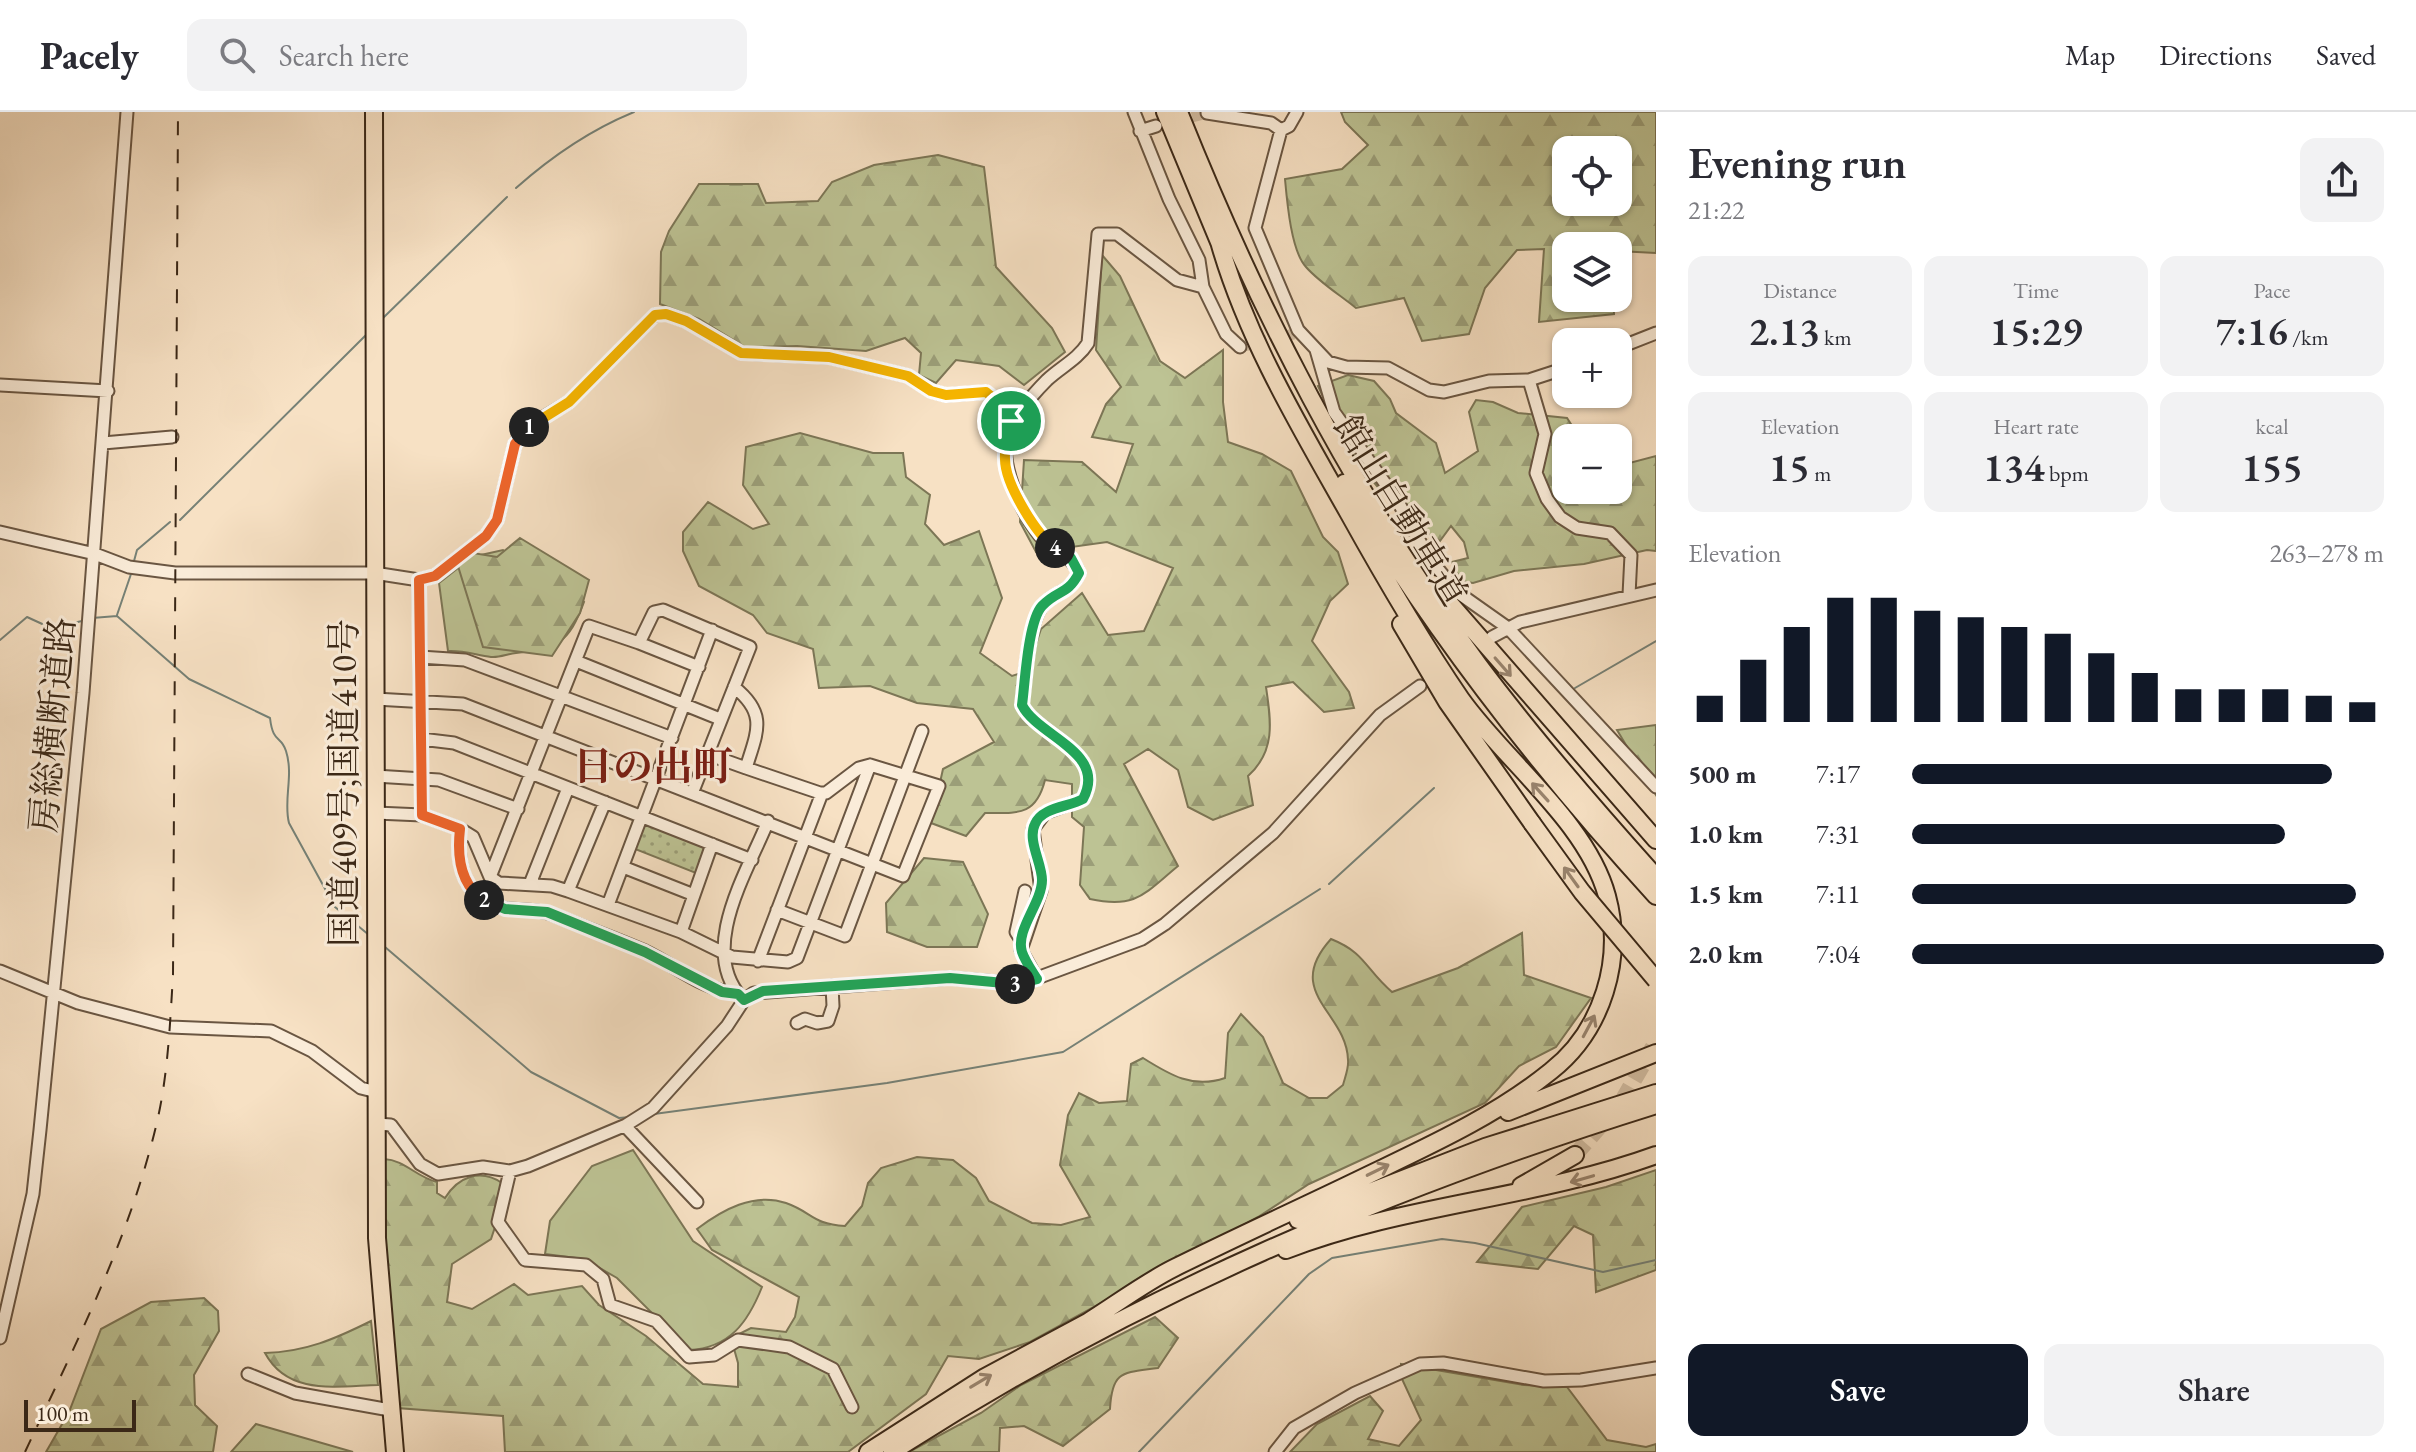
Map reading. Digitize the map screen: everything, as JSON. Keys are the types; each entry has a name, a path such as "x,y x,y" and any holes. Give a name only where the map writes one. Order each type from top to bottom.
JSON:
{"highway":[{"name":"国道409号;国道410号","path":"374,112 377,1238 395,1452"},
{"name":"館山自動車道","path":"1179,112 1231,239 1280,342 1381,521 1478,664 1554,760 1656,877"},
{"name":"館山自動車道","path":"1160,119 1295,399 1402,576 1507,721 1656,896"},
{"path":"1220,245 1236,298 1306,440 1397,602 1463,702 1549,802 1593,862 1611,914 1611,969 1600,1005 1581,1041 1555,1069 1519,1096 1444,1139"},
{"path":"1349,514 1419,658 1582,892 1656,980"},
{"path":"1381,521 1656,840"},
{"path":"1559,730 1576,741 1656,822"},
{"path":"892,1452 1087,1329 1172,1269 1444,1139 1655,1046"},
{"path":"868,1452 985,1377 1381,1186 1485,1147 1656,1093"},
{"path":"1172,1285 1490,1159 1656,1105"},
{"path":"1461,1206 1534,1181 1575,1155"},
{"path":"1087,1329 1300,1245 1379,1222 1578,1181 1656,1155"}],"street":[{"name":"房総横断道路","path":"0,1338 33,1194 54,993 95,554 127,112"},
{"path":"1134,112 1199,260 1203,287 1226,334 1240,347"},
{"path":"1297,112 1289,126 1281,130 1255,228 1296,332 1328,362 1346,367 1388,368 1429,390 1444,392 1489,381 1529,380 1552,373"},
{"path":"1207,113 1271,123 1281,130"},
{"path":"1140,131 1160,119"},
{"path":"1037,979 1021,950 1021,940 1041,891 1042,879 1033,839 1035,822 1045,813 1083,799 1088,784 1086,767 1079,755 1036,724 1022,705 1038,612 1053,596 1070,589 1079,573 1071,558 1041,537 1008,477 1005,459 1011,421 1046,381 1083,351 1088,343 1098,234 1117,234 1177,280 1203,287"},
{"path":"0,532 95,554 129,567 175,573 374,573 419,580 435,576 486,536 497,520 515,444 524,429 569,402 655,315 666,314 686,321 741,353 829,357 908,376 931,391 946,395 986,392 1003,406 1011,421"},
{"path":"1632,342 1656,333"},
{"path":"1316,349 1334,412 1397,500 1429,558 1457,592 1508,628 1656,787"},
{"path":"1529,380 1545,434 1536,473 1547,499 1560,517 1577,528 1610,533 1622,543 1631,555 1629,595"},
{"path":"0,385 108,391"},
{"path":"103,443 172,437"},
{"path":"419,580 422,815"},
{"path":"1492,637 1520,622 1656,590"},
{"path":"639,643 657,610 750,647 693,791"},
{"path":"490,877 589,626 699,667"},
{"path":"608,905 712,630"},
{"path":"420,657 465,660 672,738"},
{"path":"576,661 720,719"},
{"path":"460,829 457,856 461,868 477,896 493,906 547,912 645,952 722,992 741,997 763,991 950,978 1012,984 1037,979 1155,931 1273,833 1380,715 1420,686"},
{"path":"734,687 750,700 760,726 746,768"},
{"path":"375,699 421,699 463,704 548,734 693,791 768,821 805,836 839,850 872,863 903,876 939,786 870,765 859,768 822,793 805,836 758,961"},
{"path":"777,910 845,936 922,731"},
{"path":"421,739 454,743 752,860"},
{"path":"707,754 822,793"},
{"path":"376,813 422,815 460,829 473,837 490,877 499,883 530,884 568,891 681,932 732,957 794,961 870,765"},
{"path":"375,776 421,778 459,786 518,809"},
{"path":"530,884 568,788"},
{"path":"568,891 605,802"},
{"path":"741,997 730,984 724,951 727,920 768,821"},
{"path":"681,932 712,844"},
{"path":"623,867 694,895"},
{"path":"1021,940 1016,932 1025,891"},
{"path":"0,971 54,993 170,1027 271,1031 312,1051 361,1088 377,1092"},
{"path":"797,1023 805,1019 817,1023 828,1021 833,1006 832,986"},
{"path":"377,1124 391,1125 413,1156 429,1171 446,1174 483,1167 510,1171 625,1126 653,1108 727,1026 741,997"},
{"path":"625,1126 697,1202"},
{"path":"510,1171 498,1222 525,1260 586,1265 603,1279 610,1305 656,1321 689,1357 714,1355 738,1340 756,1340 801,1352 833,1369 852,1407"},
{"path":"1275,1452 1294,1428 1355,1393 1420,1364 1443,1363 1544,1381 1581,1380 1656,1368"},
{"path":"248,1374 295,1393 390,1410"}],"green space":[{"path":"1341,112 1656,112 1656,253 1632,252 1632,232 1552,232 1552,312 1614,314 1539,322 1544,249 1517,250 1485,288 1469,334 1422,341 1404,298 1356,308 1311,273 1297,250 1285,179 1342,169 1368,145 1345,122"},
{"path":"938,155 984,167 996,267 1052,328 1065,352 1024,385 999,366 956,360 936,383 919,375 921,353 905,338 866,351 797,346 745,347 699,319 660,304 661,252 669,231 699,184 758,184 766,203 818,201 832,182 874,165"},
{"path":"1102,255 1120,276 1160,361 1185,378 1223,350 1223,402 1228,442 1262,454 1291,471 1323,537 1338,552 1348,584 1330,601 1312,641 1349,692 1354,708 1324,712 1293,682 1266,687 1269,735 1263,756 1248,776 1253,805 1213,820 1188,807 1178,770 1148,749 1124,764 1178,866 1138,897 1118,902 1090,899 1080,885 1084,827 1072,817 1072,784 1045,780 1031,806 1016,812 985,813 966,836 931,823 943,769 994,742 973,709 917,703 870,686 819,688 813,649 767,633 753,615 699,586 683,551 683,532 708,502 753,529 769,524 743,485 746,447 800,433 873,453 903,453 906,477 930,495 925,524 944,545 979,531 1002,598 980,653 1012,676 1027,671 1041,629 1082,593 1108,635 1144,631 1173,568 1107,542 1036,552 1020,522 1024,460 1082,462 1116,492 1133,444 1092,437 1106,404 1121,387 1096,350"},
{"path":"1348,375 1374,381 1390,399 1396,413 1436,443 1445,473 1478,451 1469,412 1476,400 1493,402 1518,413 1567,418 1571,424 1552,424 1552,504 1632,504 1632,462 1656,456 1656,551 1647,550 1584,564 1514,571 1473,583 1461,581 1452,562 1468,558 1464,542 1451,526 1440,541 1400,512 1353,453 1318,386"},
{"path":"520,538 589,580 580,613 552,656 483,647 458,566 473,553 497,557"},
{"path":"503,550 584,602 573,627 560,641 542,649 494,657 448,651 439,583 472,557"},
{"path":"1656,725 1656,795 1617,730"},
{"path":"642,817 712,844 701,875 630,847"},
{"path":"924,858 963,862 988,914 977,947 927,947 887,932 886,903"},
{"path":"1522,933 1524,975 1591,998 1556,1047 1519,1066 1485,1103 1309,1184 1258,1217 1030,1342 979,1359 948,1356 926,1394 848,1452 505,1452 503,1416 397,1408 387,1309 384,1159 398,1162 437,1182 437,1193 445,1198 456,1185 470,1177 486,1176 502,1183 504,1200 491,1239 452,1264 447,1302 472,1309 514,1284 528,1295 582,1286 599,1305 646,1336 703,1384 738,1387 738,1363 731,1338 751,1328 786,1332 795,1317 799,1297 712,1250 697,1229 717,1215 750,1201 774,1200 795,1206 826,1223 845,1226 862,1206 868,1183 881,1168 917,1157 953,1160 976,1178 989,1201 1032,1223 1061,1225 1090,1217 1060,1165 1068,1115 1079,1093 1099,1103 1127,1101 1131,1064 1143,1058 1172,1075 1192,1081 1225,1078 1228,1033 1241,1014 1263,1037 1283,1083 1309,1098 1327,1098 1343,1085 1348,1063 1345,1043 1321,1002 1313,974 1318,958 1331,939 1359,956 1392,992 1458,968"},
{"path":"633,1150 693,1241 762,1287 744,1322 716,1344 689,1350 617,1278 584,1259 545,1254 550,1221 592,1166"},
{"path":"1656,1170 1656,1270 1596,1292 1593,1235 1574,1226 1538,1269 1477,1262 1522,1207 1606,1187"},
{"path":"204,1298 218,1311 219,1331 194,1375 195,1405 217,1426 213,1452 46,1452 69,1412 101,1329 151,1302"},
{"path":"1155,1317 1178,1338 1158,1368 1128,1373 1117,1380 1110,1409 1063,1446 1024,1426 1000,1428 999,1452 909,1452 981,1413 1021,1385"},
{"path":"371,1321 378,1385 330,1387 300,1382 275,1367 265,1353 320,1343"},
{"path":"1401,1364 1524,1385 1567,1387 1607,1440 1646,1447 1656,1444 1656,1452 1290,1452 1317,1424 1370,1396 1383,1411 1368,1439 1399,1446 1421,1420 1402,1379"},
{"path":"256,1424 353,1452 231,1452"}],"waterway":[{"path":"516,188 572,145 634,112"},
{"path":"382,319 507,197"},
{"path":"180,520 368,333"},
{"path":"134,561 137,550 170,522"},
{"path":"117,615 131,574"},
{"path":"92,618 117,616 189,679 270,718 273,732 284,746 288,760 289,823 335,907 369,935"},
{"path":"0,640 27,617 51,628 82,621"},
{"path":"1575,688 1656,641"},
{"path":"1329,884 1434,788"},
{"path":"654,1114 887,1083 1063,1052 1320,889"},
{"path":"385,947 531,1072 619,1118 630,1117"},
{"path":"1139,1452 1309,1274 1332,1258 1442,1239 1475,1243 1603,1272 1656,1260"}],"tunnel":[{"path":"1176,121 1207,113"},
{"path":"1240,347 1294,334"},
{"path":"1575,1155 1622,1101 1653,1047"}],"railway":[{"path":"25,1452 117,1249 146,1165 161,1104 166,1067 173,975 178,112"}],"district":[{"name":"日の出町","path":"653,766"}],"route":[{"path":"666,314 686,321 741,353 829,357 869,364 908,376 931,391 946,395 986,392 1003,406 1011,421 1005,459 1008,477 1041,537 1071,558 1079,573 1070,589 1053,596 1038,612 1022,705 1036,724 1079,755 1086,767 1088,784 1083,799 1045,813 1035,822 1033,829 1042,879 1041,891 1021,940 1021,950 1037,979 1012,984 950,978 775,990 754,993 744,1000 738,994 722,992 694,979 645,952 547,912 505,909 477,896 457,856 460,829 422,815 419,580 435,576 486,536 497,520 515,444 524,429 569,402 655,315 666,314"}]}
